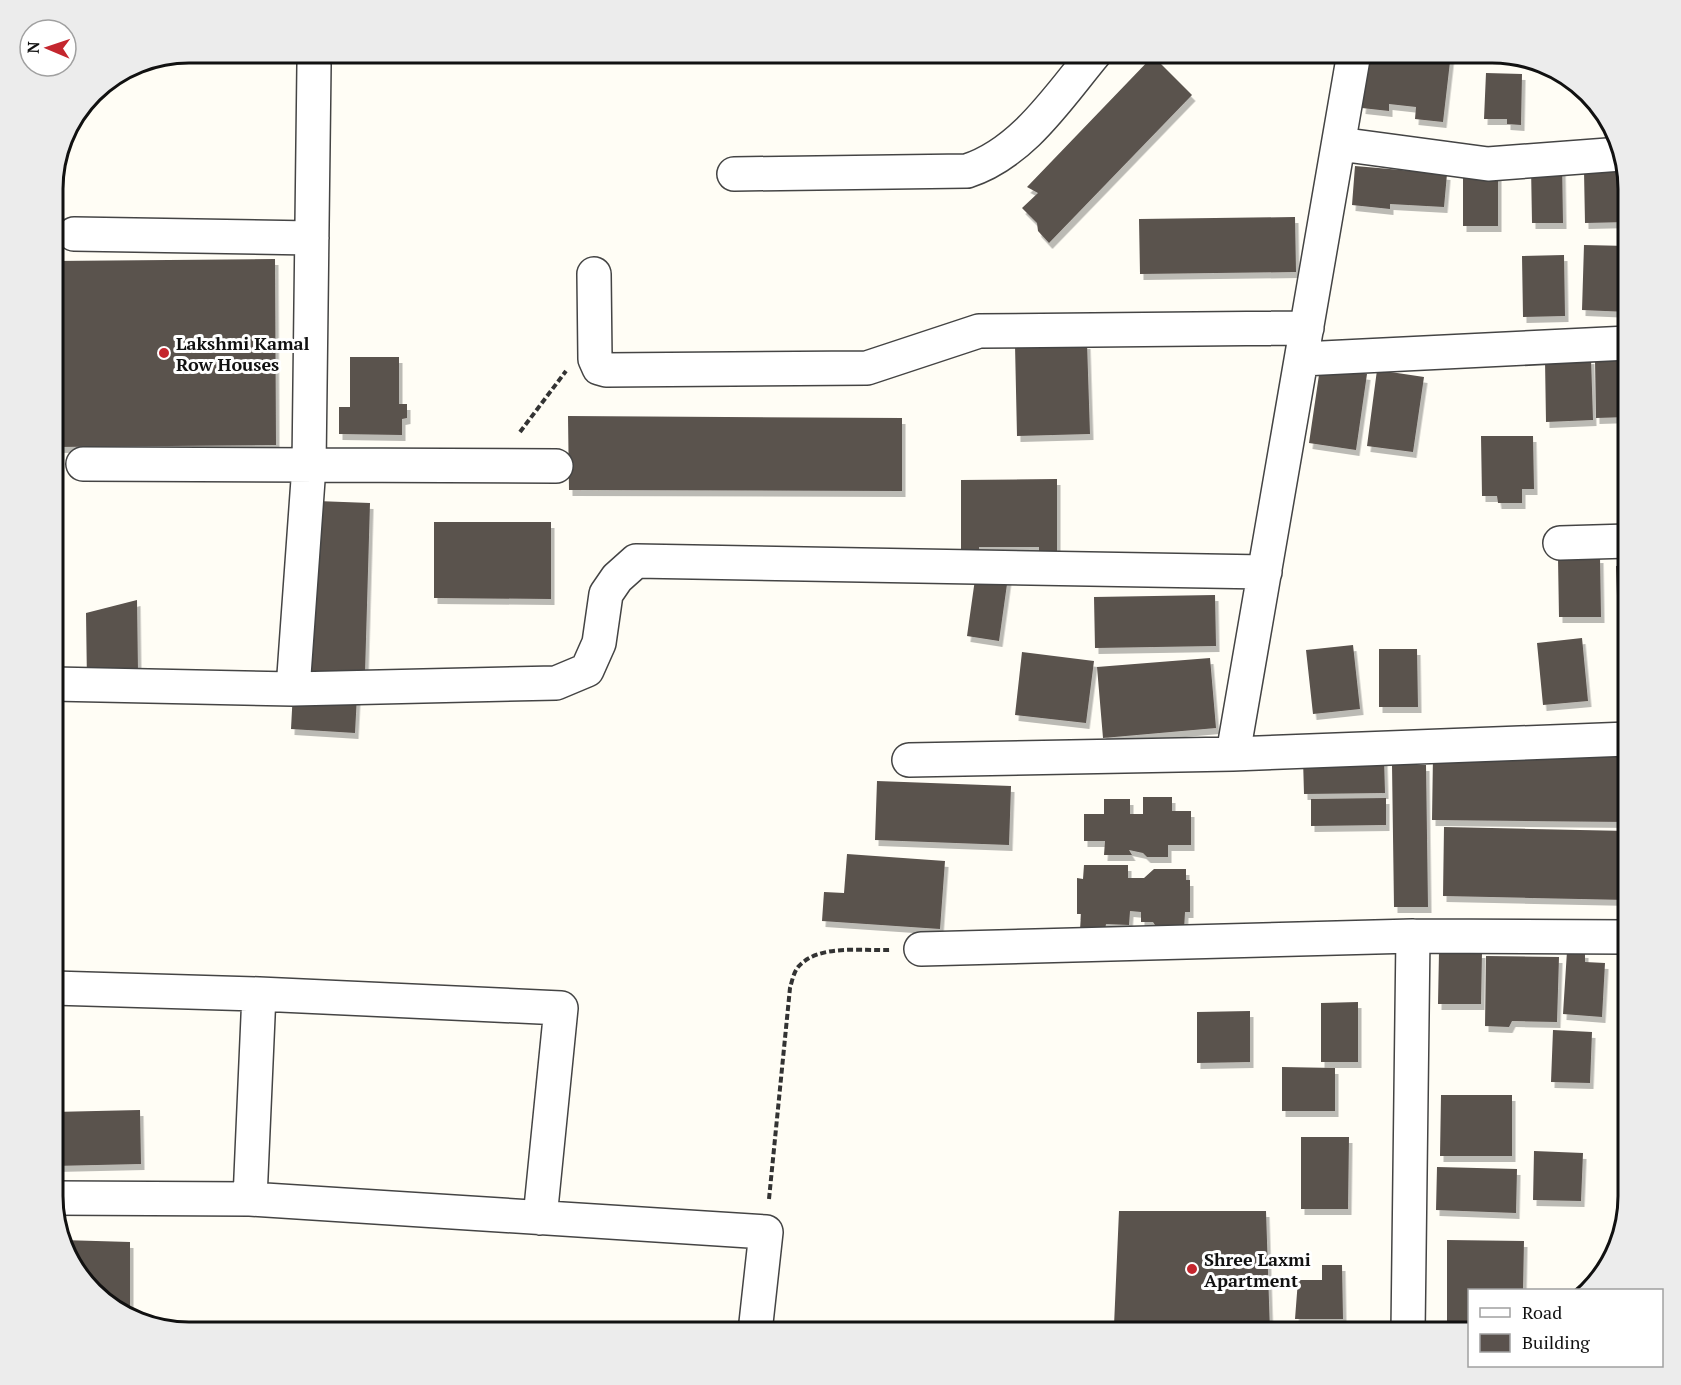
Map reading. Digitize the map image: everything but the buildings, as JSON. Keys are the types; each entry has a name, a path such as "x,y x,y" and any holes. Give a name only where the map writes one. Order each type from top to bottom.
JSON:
{"street":[{"path":"734,174 967,171 984,166 1032,128 1086,63"},
{"path":"1233,754 1352,63"},
{"path":"293,689 309,466 314,65"},
{"path":"1340,144 1488,164 1613,155"},
{"path":"74,234 312,237"},
{"path":"594,274 595,359 596,365 606,370 867,368 979,331 1304,344 1618,343"},
{"path":"82,464 556,466"},
{"path":"1560,543 1618,542"},
{"path":"63,684 293,689 517,686 556,683 577,677 587,670 594,657 606,594 617,578 636,561 1265,572"},
{"path":"909,760 1233,754 1618,739"},
{"path":"921,949 1413,936 1618,937"},
{"path":"1408,1322 1413,936"},
{"path":"63,988 259,994 561,1008 540,1218"},
{"path":"250,1199 259,994"},
{"path":"63,1198 250,1199 766,1232 756,1322"}],"path":[{"path":"494,466 559,378 572,365 595,359"},
{"path":"766,1232 790,988 797,968 811,955 830,951 921,949"}],"place":[{"name":"Lakshmi Kamal Row Houses","path":"164,353"},
{"name":"Shree Laxmi Apartment","path":"1192,1269"}]}
